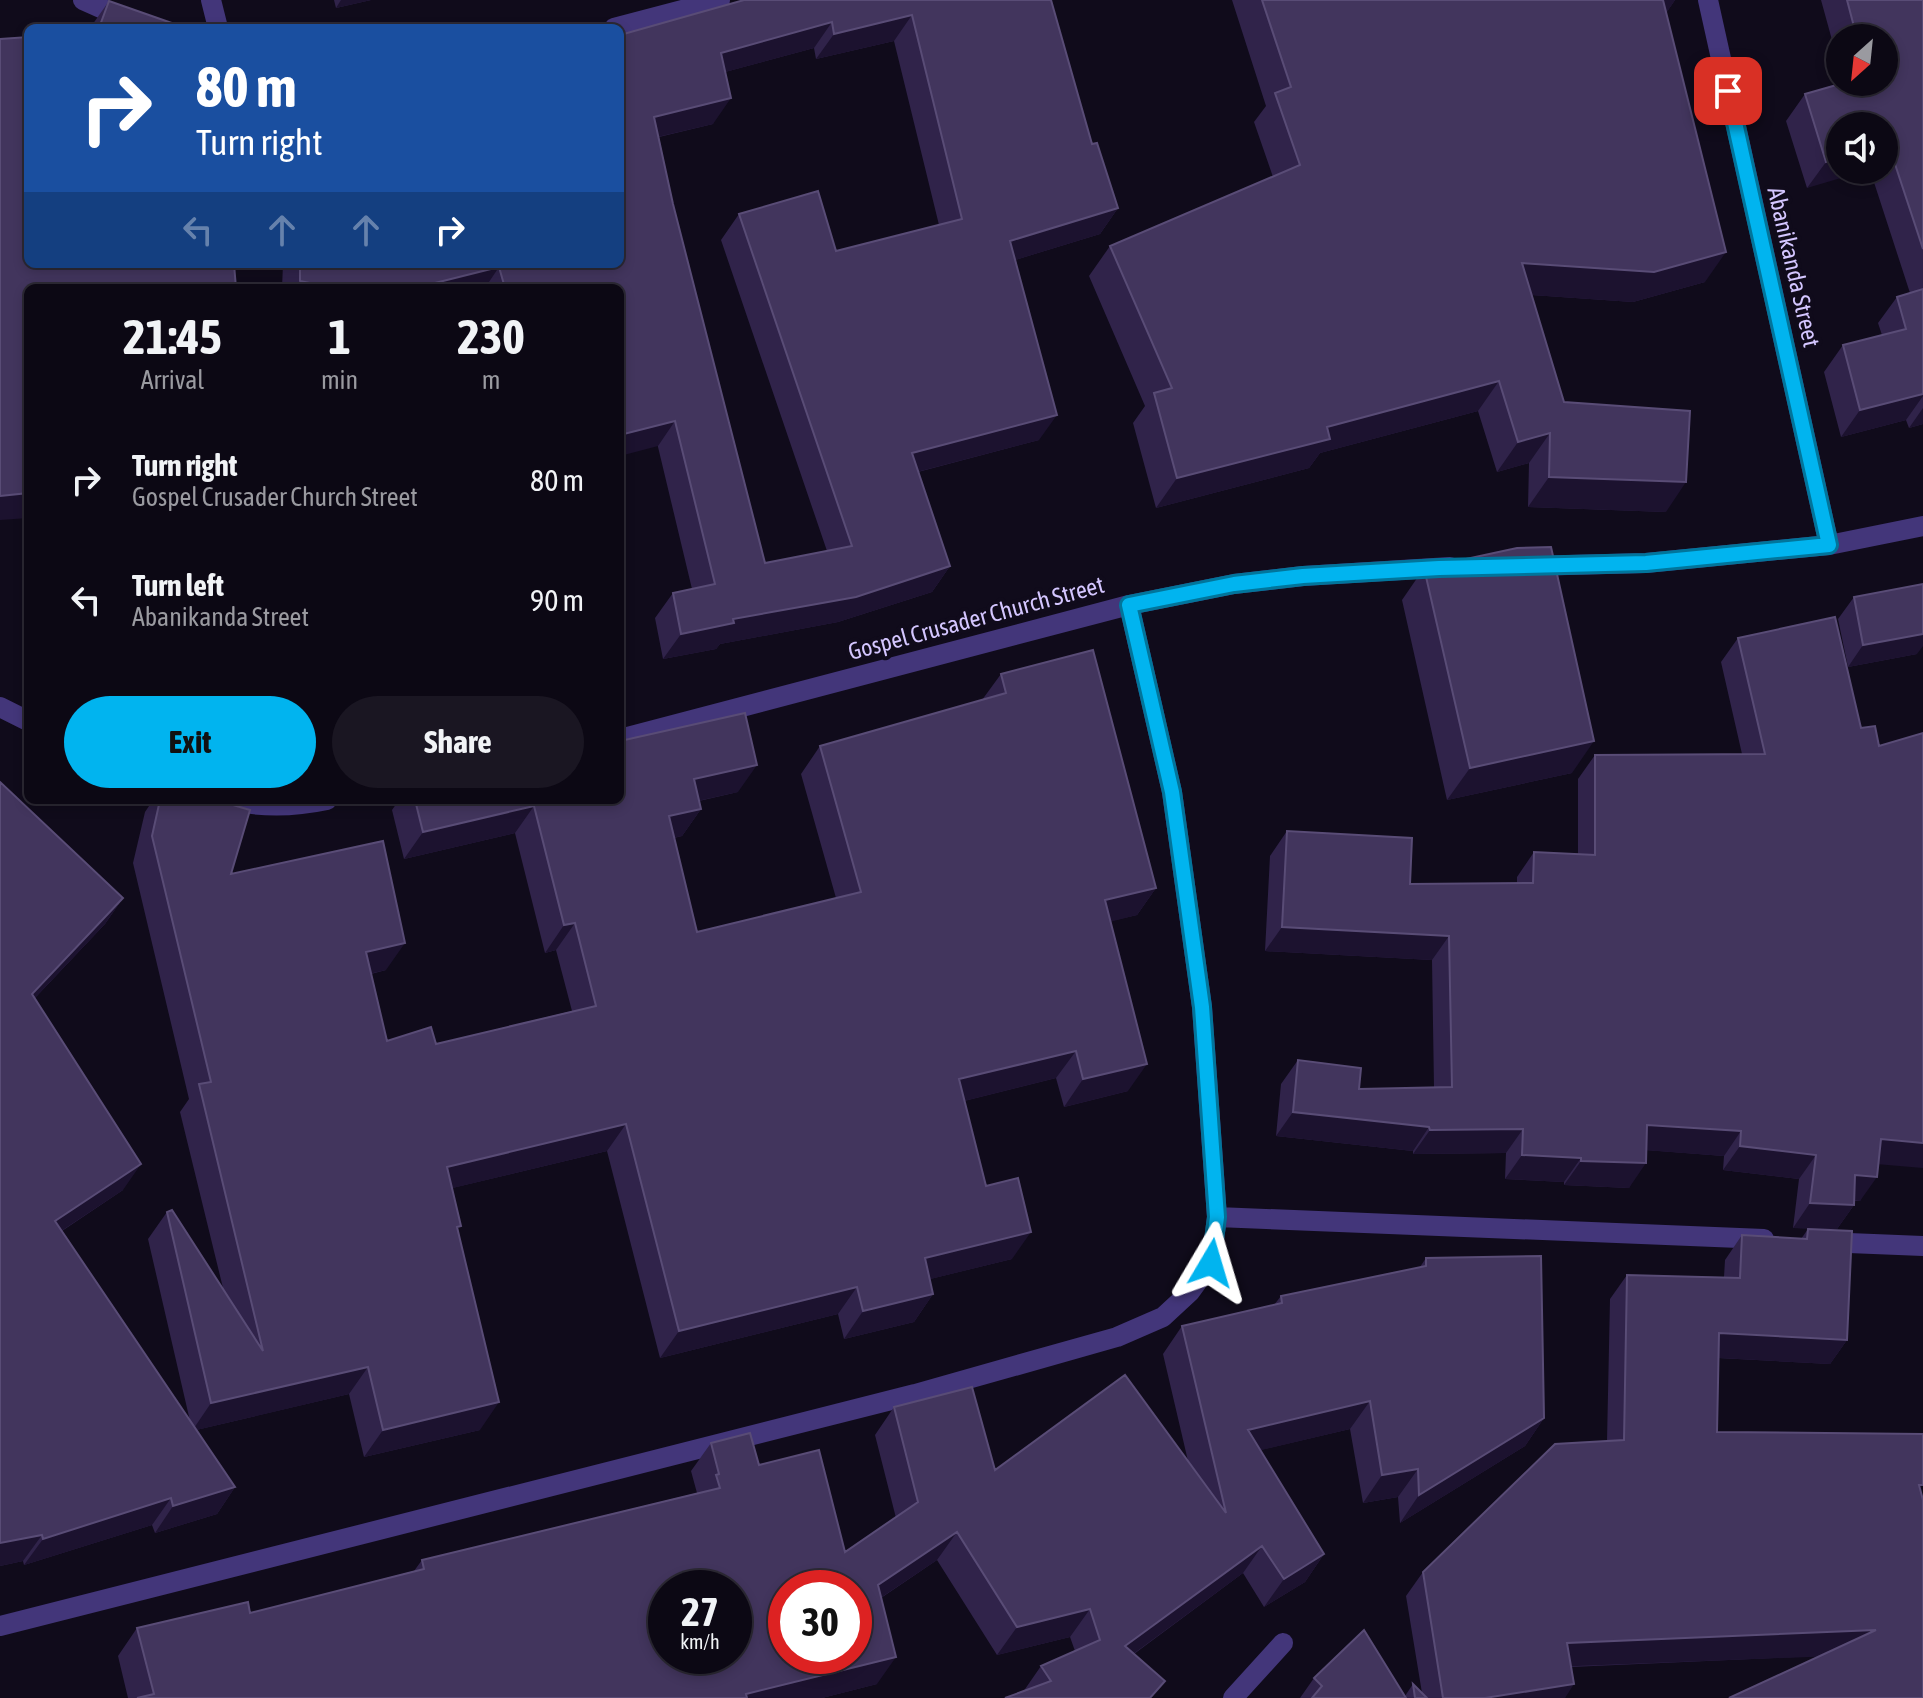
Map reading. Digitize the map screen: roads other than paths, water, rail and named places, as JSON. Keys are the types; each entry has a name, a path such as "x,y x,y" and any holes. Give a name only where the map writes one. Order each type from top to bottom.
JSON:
{"street":[{"path":"83,0 137,24"},
{"path":"211,0 217,24"},
{"path":"624,25 720,0"},
{"name":"Abanikanda Street","path":"1708,0 1829,545"},
{"path":"1502,566 1646,563 1829,545 1923,526"},
{"name":"Gospel Crusader Church Street","path":"624,738 1129,605 1234,584 1303,576 1471,567"},
{"path":"0,1626 899,1398 1117,1337 1163,1317 1190,1292 1211,1263 1217,1217 1202,1007 1172,792 1129,605"},
{"path":"0,707 24,719"},
{"path":"246,804 309,804"},
{"path":"1217,1217 1923,1246"},
{"path":"1233,1698 1283,1643"}]}
